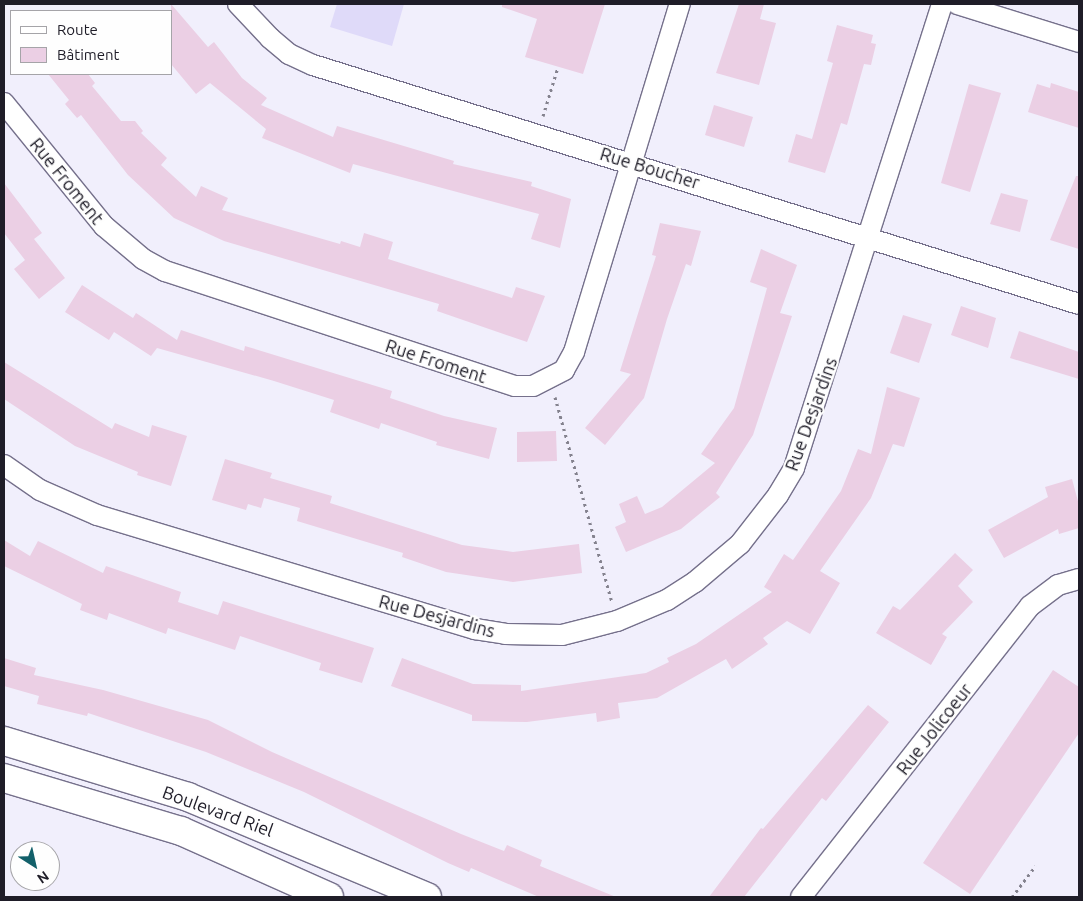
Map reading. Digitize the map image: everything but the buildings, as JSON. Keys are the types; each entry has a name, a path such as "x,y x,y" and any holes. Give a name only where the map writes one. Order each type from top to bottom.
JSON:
{"street":[{"name":"Rue Boucher","path":"238,4 270,38 290,54 314,65 538,133 1079,304"},
{"path":"550,380 564,370 574,352 634,163 680,4"},
{"name":"Rue Desjardins","path":"4,466 40,490 98,515 445,622 533,636 562,635 617,621 667,600 719,564 758,524 778,496 805,441 942,4"},
{"path":"957,4 1079,42"},
{"name":"Rue Froment","path":"4,103 104,226 143,259 165,272 514,386 550,380"},
{"name":"Rue Jolicoeur","path":"801,897 1030,606 1053,588 1079,580"},
{"name":"Boulevard Riel","path":"4,741 130,779 252,821 426,897"},
{"name":"Boulevard Riel","path":"4,778 181,831 329,897"},
{"path":"119,812 130,779"}],"path":[{"path":"538,133 558,67"},
{"path":"550,380 617,621"},
{"path":"1012,897 1035,866"}],"shaded area":[{"path":"337,4 404,4 392,46 330,27"}]}
